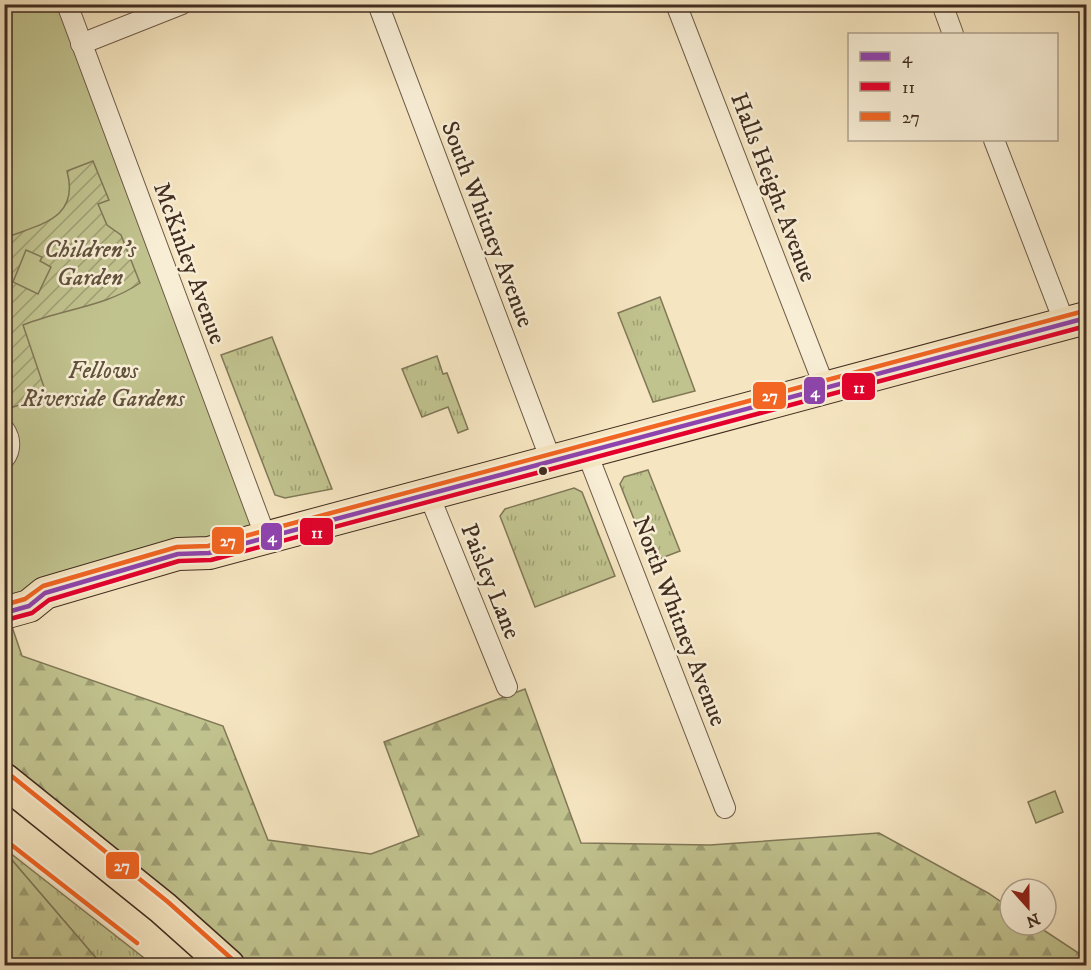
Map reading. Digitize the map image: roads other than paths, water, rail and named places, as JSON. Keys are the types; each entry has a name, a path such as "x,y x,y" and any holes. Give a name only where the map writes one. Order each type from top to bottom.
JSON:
{"highway":[{"path":"4,780 164,908 228,966"}],"main road":[{"path":"17,609 45,593 178,554 209,553 1076,321"}],"street":[{"name":"McKinley Avenue","path":"67,4 266,538"},
{"path":"81,44 182,4"},
{"name":"South Whitney Avenue","path":"378,4 552,462"},
{"name":"Halls Height Avenue","path":"676,4 825,388"},
{"path":"942,4 953,33"},
{"path":"994,141 1076,321"},
{"path":"4,429 10,447 4,459"},
{"name":"North Whitney Avenue","path":"587,453 725,808"},
{"name":"Paisley Lane","path":"429,495 507,687"}],"park label":[{"name":"Children's Garden","path":"90,263"},
{"name":"Fellows Riverside Gardens","path":"103,384"}]}
